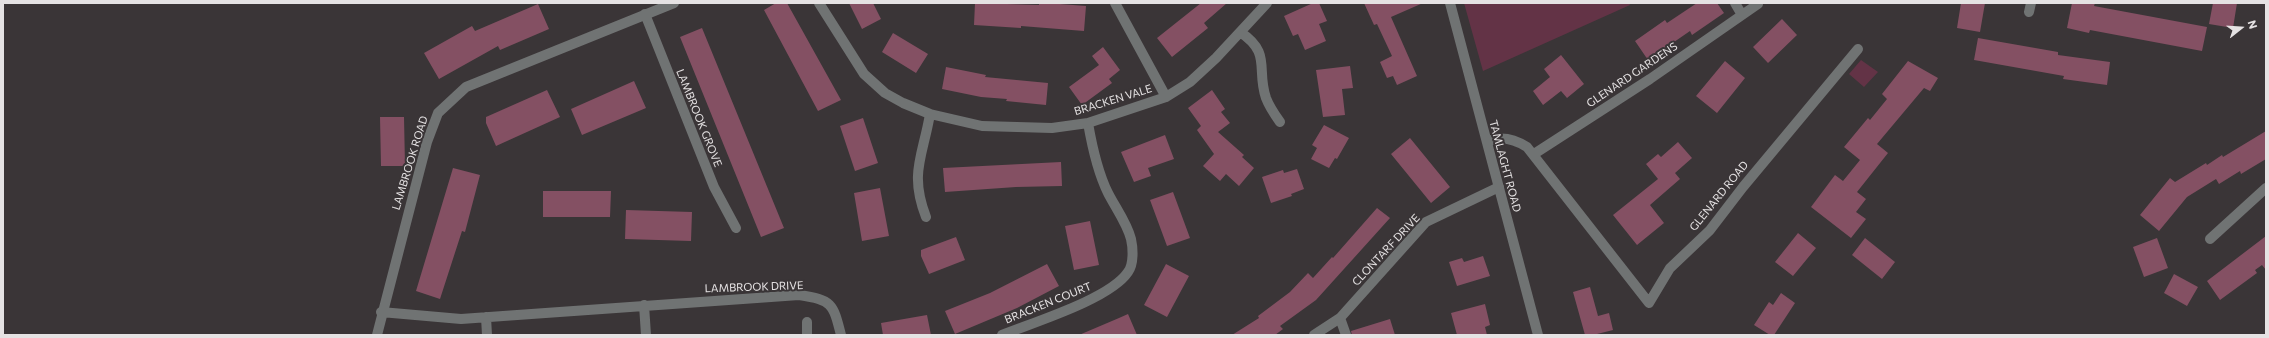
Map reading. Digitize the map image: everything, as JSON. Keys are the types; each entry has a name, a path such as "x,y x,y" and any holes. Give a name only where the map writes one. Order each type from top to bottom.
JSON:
{"street":[{"name":"LAMBROOK ROAD","path":"377,335 427,142 438,113 466,87 674,3"},
{"name":"BRACKEN VALE","path":"819,3 864,74 885,93 903,103 930,114 982,126 1052,128 1088,123 1166,96 1190,82 1267,3"},
{"path":"1115,3 1166,96"},
{"name":"TAMLAGHT ROAD","path":"1450,3 1538,335"},
{"path":"1734,3 1742,15"},
{"name":"GLENARD GARDENS","path":"1534,154 1758,4"},
{"name":"LAMBROOK GROVE","path":"645,14 714,187 736,228"},
{"path":"1240,32 1256,44 1260,54 1266,99 1280,122"},
{"name":"GLENARD ROAD","path":"1487,142 1493,139 1505,138 1516,141 1534,154 1649,303 1670,268 1710,230 1743,187 1858,49"},
{"path":"926,216 919,196 916,177 930,114"},
{"name":"BRACKEN COURT","path":"1002,335 1099,296 1121,280 1129,271 1132,256 1130,238 1104,184 1096,162 1088,123"},
{"name":"CLONTARF DRIVE","path":"1314,335 1340,318 1426,222 1499,187"},
{"path":"2210,239 2266,188"},
{"name":"LAMBROOK DRIVE","path":"382,312 461,319 799,295 822,299 834,310 841,335"},
{"path":"644,305 646,335"},
{"path":"486,317 487,335"},
{"path":"1340,318 1346,335"},
{"path":"806,322 807,335"}],"shaded area":[{"path":"1464,3 1629,3 1630,5 1483,71"},
{"path":"1861,60 1878,72 1864,87 1849,74"}],"building":[{"path":"776,3 787,3 841,100 818,111 764,10"},
{"path":"849,3 873,3 881,19 862,29"},
{"path":"975,3 1039,5 1039,3 1047,3 1086,6 1084,31 1021,26 1021,28 974,25"},
{"path":"1201,3 1227,3 1204,23 1208,28 1172,57 1157,38"},
{"path":"1313,3 1319,3 1327,21 1319,24 1326,41 1305,50 1298,34 1293,36 1284,16"},
{"path":"1364,3 1423,3 1391,17 1417,76 1397,85 1393,76 1387,78 1380,62 1392,56 1377,24 1374,25"},
{"path":"1697,3 1717,3 1724,13 1692,35 1690,31 1648,60 1635,41 1665,20 1667,23"},
{"path":"1961,3 1985,3 1980,32 1957,28"},
{"path":"2072,3 2095,3 2094,6 2207,27 2202,51 2090,30 2089,33 2067,28"},
{"path":"2213,3 2237,3 2233,28 2209,24"},
{"path":"538,4 549,29 500,50 498,46 439,79 424,53 472,26 475,31"},
{"path":"1782,19 1797,35 1768,63 1753,47"},
{"path":"702,28 784,228 761,237 680,37"},
{"path":"893,33 928,54 916,73 882,52"},
{"path":"1978,38 2058,52 2058,55 2110,62 2107,85 2063,79 2064,76 1974,60"},
{"path":"1103,47 1120,70 1109,79 1112,83 1082,105 1069,87 1099,65 1092,56"},
{"path":"1561,55 1584,84 1567,98 1561,91 1543,105 1533,91 1550,77 1544,69"},
{"path":"1725,61 1745,78 1717,113 1696,96"},
{"path":"1908,61 1938,78 1930,91 1924,88 1877,144 1888,153 1857,192 1866,199 1856,212 1866,219 1851,238 1811,207 1835,175 1843,181 1860,160 1844,147 1868,118 1870,120 1887,99 1882,94"},
{"path":"1350,66 1353,88 1342,89 1345,115 1323,117 1316,70"},
{"path":"946,67 986,75 985,77 1048,83 1046,105 1006,101 1007,99 981,97 942,89"},
{"path":"634,81 646,108 582,135 571,109"},
{"path":"547,90 560,117 496,146 486,123 486,117"},
{"path":"1212,90 1225,109 1221,112 1230,123 1218,132 1244,155 1242,157 1254,168 1239,186 1226,174 1220,181 1203,166 1214,154 1197,130 1201,126 1188,108"},
{"path":"380,117 404,117 405,166 381,166"},
{"path":"863,118 878,163 855,171 840,126"},
{"path":"1324,125 1349,138 1337,159 1335,158 1329,168 1311,159 1317,148 1312,145"},
{"path":"2266,131 2266,159 2241,174 2240,171 2219,184 2216,179 2187,197 2159,231 2140,215 2170,178 2175,182 2206,163 2207,165 2222,155 2223,157"},
{"path":"1165,135 1174,159 1148,168 1151,176 1134,182 1121,152"},
{"path":"1410,138 1450,187 1431,203 1391,154"},
{"path":"1678,142 1692,158 1675,173 1680,179 1650,205 1664,223 1637,245 1613,215 1658,179 1646,164 1658,154 1661,157"},
{"path":"1061,162 1062,186 1016,187 945,192 943,168"},
{"path":"453,168 480,175 465,232 462,231 440,299 416,291"},
{"path":"1297,169 1304,189 1291,194 1292,196 1271,203 1262,177 1283,170 1284,173"},
{"path":"880,188 889,236 862,241 854,193"},
{"path":"543,191 611,191 610,217 543,217"},
{"path":"1173,192 1190,238 1167,246 1150,200"},
{"path":"1377,208 1390,218 1316,300 1280,326 1283,329 1275,335 1232,335 1259,318 1258,316 1290,292 1308,273 1313,278 1332,257 1333,258"},
{"path":"626,210 692,212 691,241 625,239"},
{"path":"1090,221 1099,265 1074,270 1065,226"},
{"path":"1798,233 1816,248 1793,276 1775,262"},
{"path":"2266,236 2266,270 2262,265 2255,270 2257,273 2220,300 2207,281"},
{"path":"956,237 965,260 929,274 921,256 921,250"},
{"path":"1865,238 1895,262 1882,279 1852,255"},
{"path":"2157,238 2168,268 2144,277 2133,247"},
{"path":"1483,256 1490,276 1457,286 1449,262 1462,258 1464,262"},
{"path":"1047,264 1059,286 1017,308 955,334 945,311 990,293"},
{"path":"1166,264 1189,276 1167,317 1144,305"},
{"path":"2174,274 2198,287 2187,306 2164,293"},
{"path":"1590,287 1598,316 1609,313 1613,330 1593,335 1585,335 1573,292"},
{"path":"1781,293 1795,303 1774,335 1770,335 1754,325 1769,302 1773,305"},
{"path":"1485,304 1490,325 1485,327 1487,335 1457,335 1451,313"},
{"path":"1128,314 1137,335 1079,335 1119,318"},
{"path":"927,315 931,335 883,335 881,323"},
{"path":"1390,319 1395,335 1352,335 1351,331"}]}
